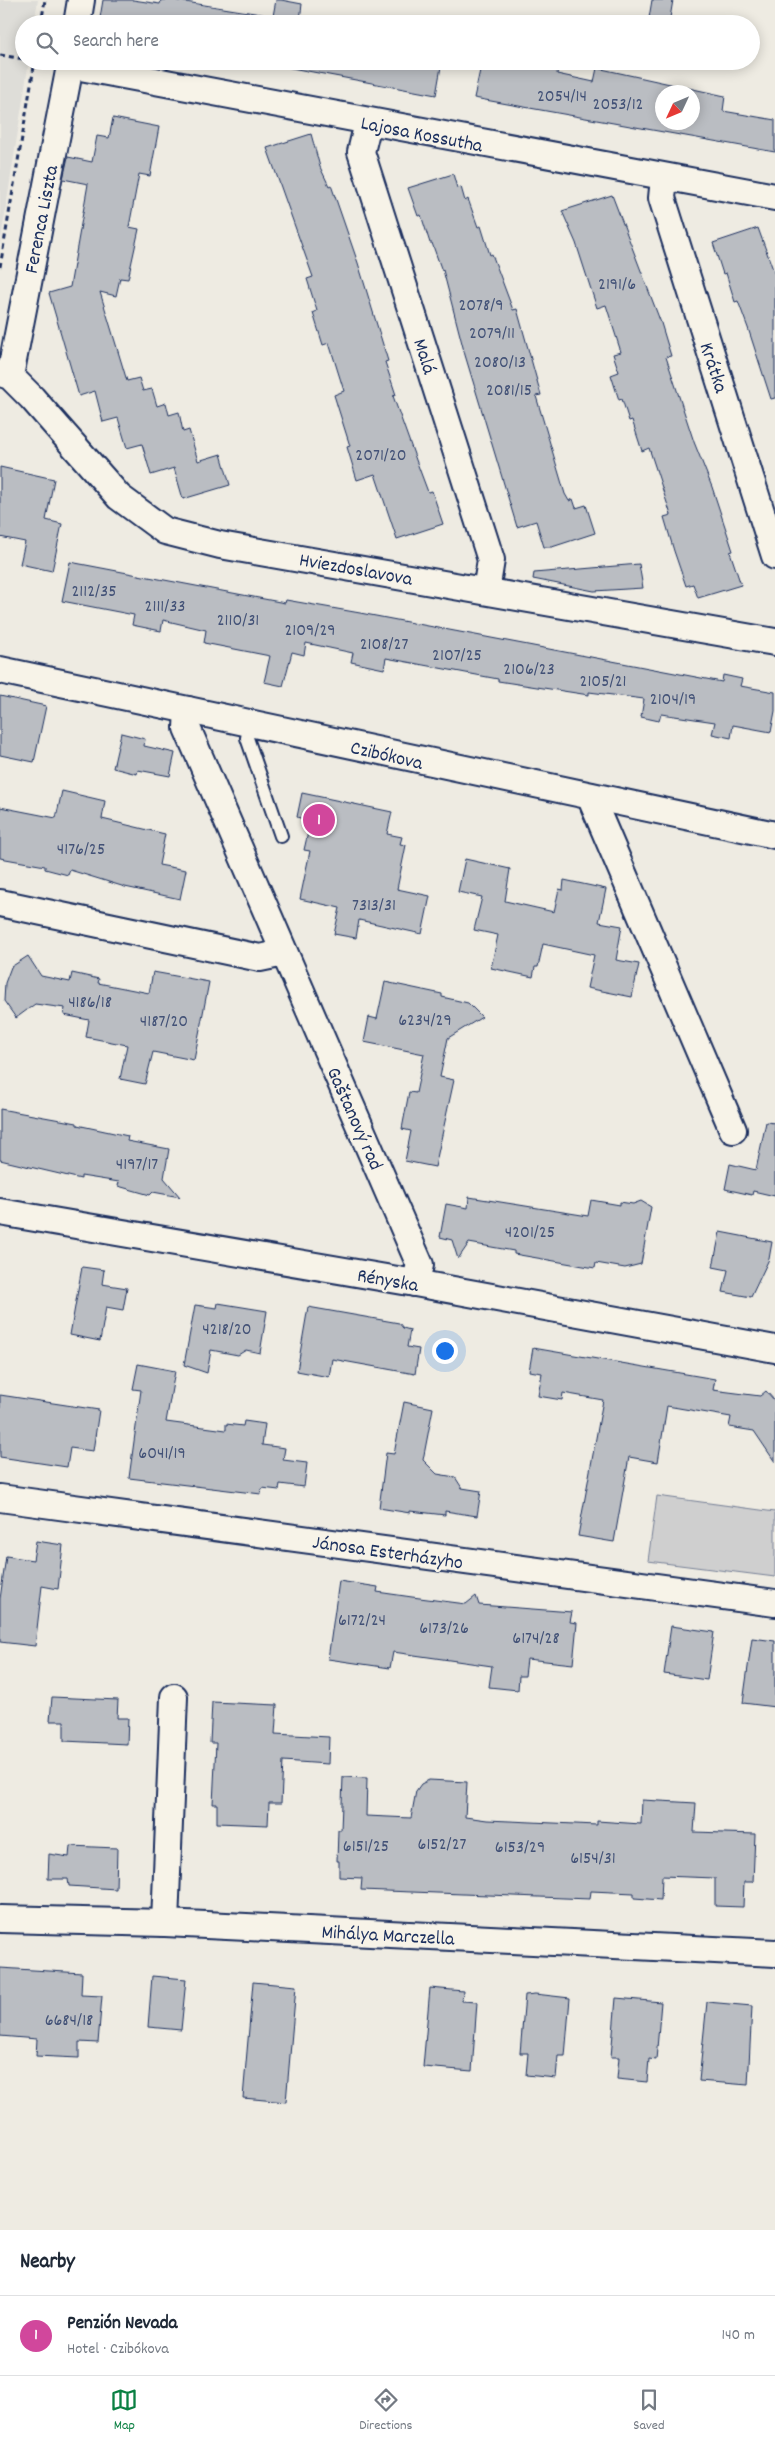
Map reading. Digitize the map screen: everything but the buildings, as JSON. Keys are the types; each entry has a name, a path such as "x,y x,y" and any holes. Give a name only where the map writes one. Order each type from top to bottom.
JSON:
{"street":[{"path":"78,15 81,0"},
{"name":"Ferenca Liszta","path":"5,375 69,70"},
{"name":"Lajosa Kossutha","path":"105,70 368,123 775,197"},
{"name":"Malá","path":"368,123 362,152 491,560 486,591"},
{"name":"Krátka","path":"664,178 662,198 775,556"},
{"name":"Hviezdoslavova","path":"5,375 119,497 165,531 220,545 775,642"},
{"name":"Czibókova","path":"0,670 775,835"},
{"name":"Gaštanový rad","path":"188,710 187,728 420,1265 415,1284"},
{"path":"590,796 733,1130"},
{"path":"0,903 260,958 284,953"},
{"name":"Rényska","path":"0,1212 775,1349"},
{"name":"Jánosa Esterházyho","path":"0,1498 775,1603"},
{"path":"165,1923 174,1698"},
{"name":"Mihálya Marczella","path":"0,1918 165,1923 775,1953"}],"lane":[{"path":"250,722 247,738 280,836"}],"path":[{"path":"42,15 45,0"},
{"path":"0,55 15,58"},
{"path":"0,267 33,70"}],"shaded area":[{"path":"0,0 38,0 36,15 15,15 15,70 28,70 0,245"},
{"path":"657,1496 775,1512 775,1577 648,1561"}],"place":[{"name":"Penzión Nevada","path":"319,820"}]}
